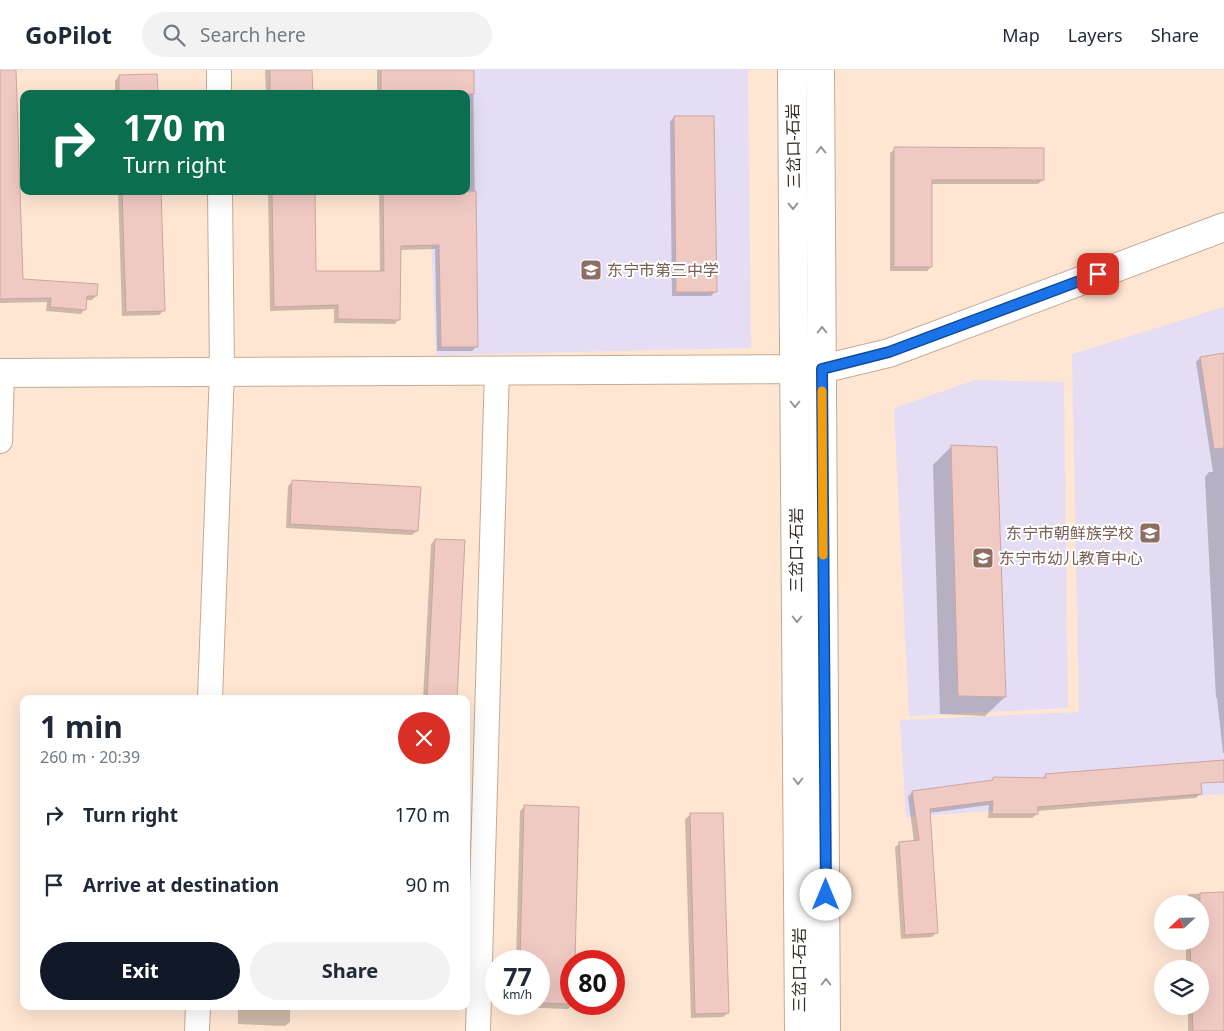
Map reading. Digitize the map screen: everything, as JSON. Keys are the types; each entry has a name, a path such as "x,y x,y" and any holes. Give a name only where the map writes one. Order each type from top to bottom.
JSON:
{"main road":[{"name":"三岔口-石岩","path":"792,70 799,1031"},
{"name":"三岔口-石岩","path":"820,70 826,1031"},
{"path":"1,373 497,369 822,369 895,351 1224,227"}],"street":[{"path":"219,70 219,90"},
{"path":"210,695 222,371 220,195"},
{"path":"478,1031 497,369"},
{"path":"0,442 1,373"},
{"path":"197,1031 198,1010"}],"shaded area":[{"name":"东宁市第三中学","path":"424,70 748,70 751,348 436,355 429,195 470,195 470,90 459,90"},
{"name":"东宁市朝鲜族学校","path":"1224,307 1224,794 906,817 900,720 1079,712 1072,354"},
{"name":"东宁市幼儿教育中心","path":"975,380 1064,382 1068,708 909,716 894,408"}],"building":[{"path":"0,70 16,70 23,279 98,284 97,296 87,296 86,310 50,307 51,298 0,299"},
{"path":"270,70 312,70 313,90 270,90"},
{"path":"381,70 474,70 474,94 470,94 470,90 381,90"},
{"path":"157,74 158,90 119,90 119,75"},
{"path":"674,116 714,116 717,292 676,292"},
{"path":"894,147 1044,148 1044,180 932,180 932,267 894,267"},
{"path":"470,191 476,191 478,347 441,347 439,245 401,246 400,320 338,319 338,305 274,307 272,195 315,195 316,271 384,271 383,195 470,195"},
{"path":"122,195 161,195 165,311 126,312"},
{"path":"1224,353 1224,448 1214,449 1200,357"},
{"path":"951,445 997,447 1006,697 958,696"},
{"path":"292,480 421,487 418,531 290,524"},
{"path":"435,539 465,540 457,695 427,695"},
{"path":"1224,760 1224,782 1201,783 1202,794 1038,807 1038,814 992,814 993,801 930,809 938,933 905,935 899,842 919,840 912,791 993,780 993,777 1046,778 1045,774"},
{"path":"524,805 579,807 575,950 560,950 560,1004 550,1003 550,950 520,950"},
{"path":"690,813 723,813 729,1013 695,1014"},
{"path":"1224,892 1224,1031 1193,1031 1192,1015 1209,1015 1209,960 1191,960 1190,950 1209,950 1209,895 1200,895 1200,893"}],"slow traffic":[{"path":"822,391 823,555"}],"place":[{"name":"东宁市第三中学","path":"591,270"},
{"name":"东宁市朝鲜族学校","path":"1150,533"},
{"name":"东宁市幼儿教育中心","path":"983,558"}],"route":[{"path":"826,895 822,369 889,352 1098,274"}]}
